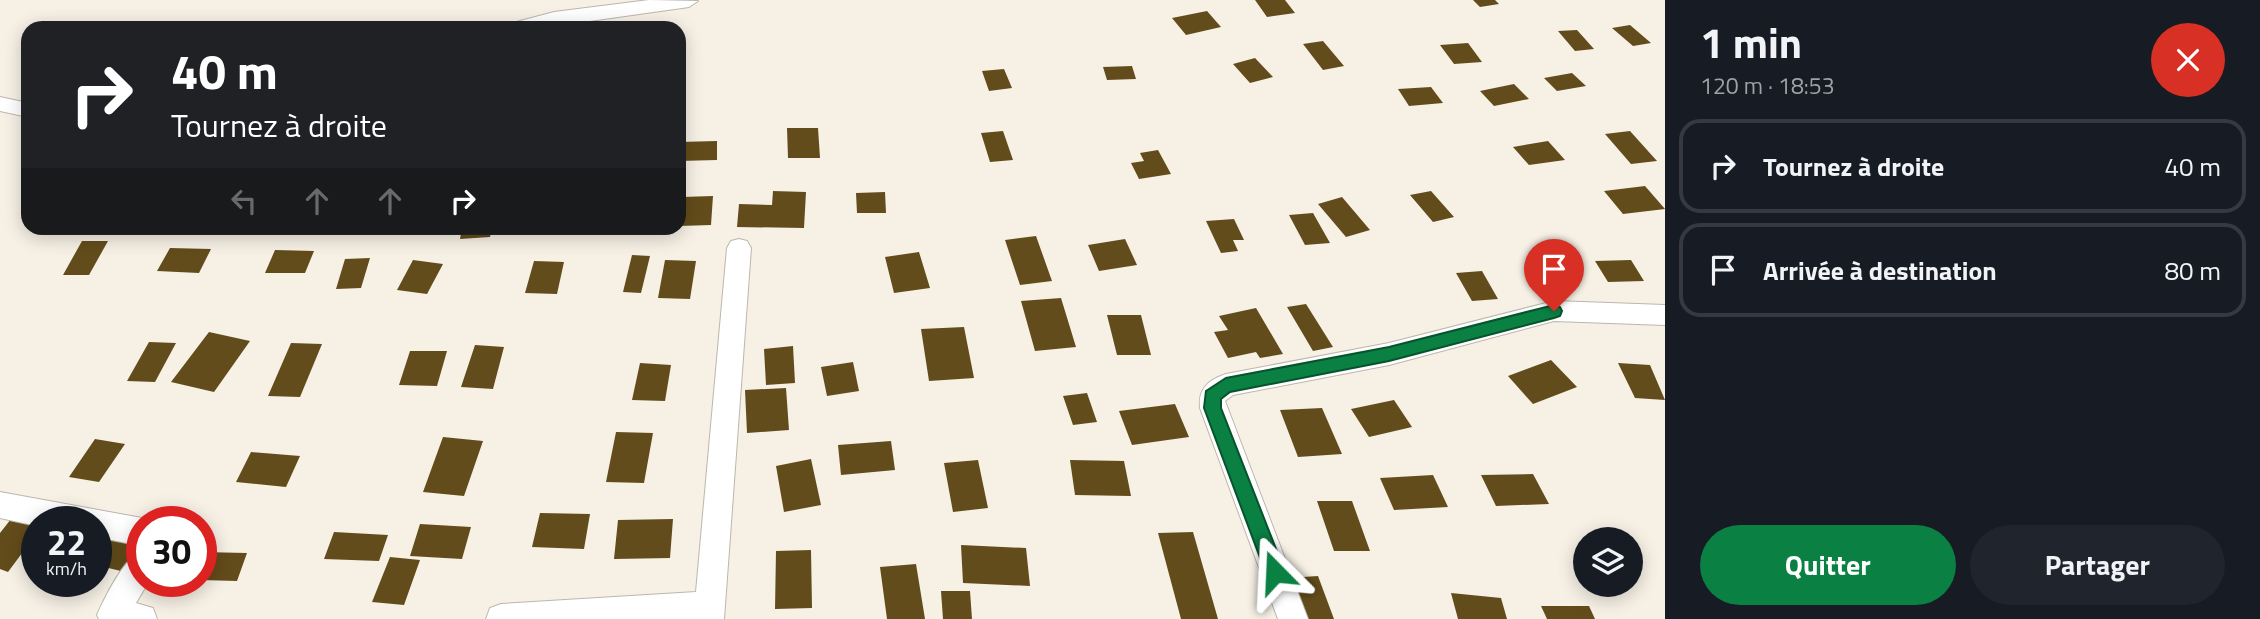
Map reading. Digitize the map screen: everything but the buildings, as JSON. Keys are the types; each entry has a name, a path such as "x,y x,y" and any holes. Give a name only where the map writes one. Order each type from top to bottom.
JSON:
{"street":[{"path":"543,21 690,1"},
{"path":"0,104 21,108"},
{"path":"501,619 709,612 739,248"},
{"path":"1293,619 1213,408 1212,396 1226,385 1389,354 1554,311 1665,315"},
{"path":"0,505 21,509"},
{"path":"126,592 112,615 142,619"}],"route":[{"path":"1275,572 1213,408 1212,396 1226,385 1389,354 1554,311"}]}
